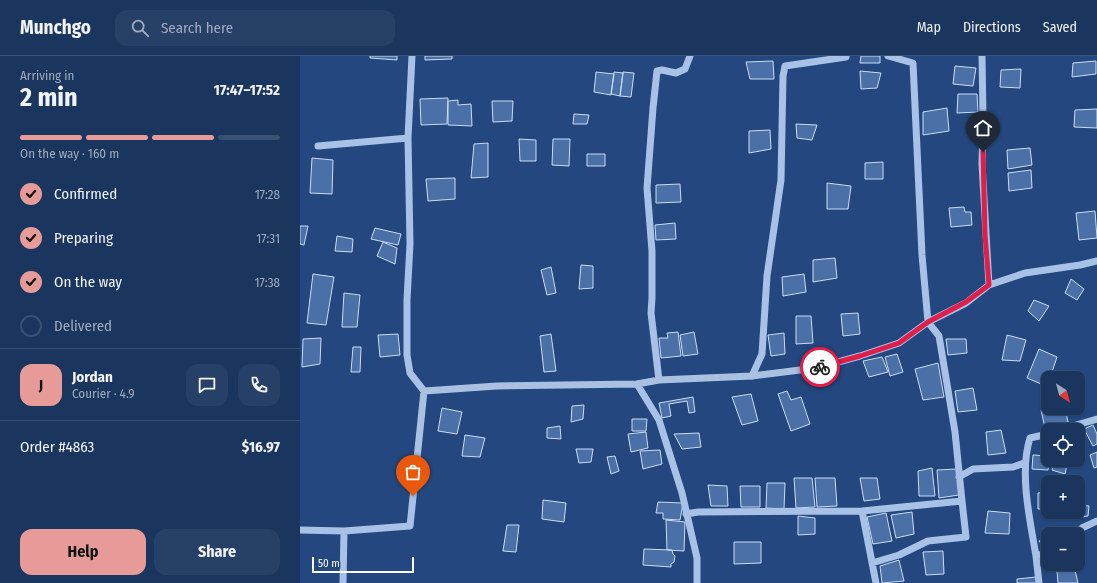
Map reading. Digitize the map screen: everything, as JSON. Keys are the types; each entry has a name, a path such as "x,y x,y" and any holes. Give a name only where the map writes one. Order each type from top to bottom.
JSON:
{"street":[{"path":"300,530 344,531 410,526 424,390 410,373 407,355 407,300 410,244 408,138 412,56"},
{"path":"658,380 651,314 652,251 647,188 653,108 657,71 662,70 676,73 685,69 690,56"},
{"path":"752,376 762,354 767,276 781,180 783,76 785,66 846,56"},
{"path":"872,563 899,555 928,541 966,538 955,432 940,336 928,322 922,255 913,63 888,56"},
{"path":"982,56 984,116 982,164 989,285"},
{"path":"318,146 408,138"},
{"path":"424,390 497,386 637,384 658,380 752,376 816,368 899,343 928,322 966,302 989,285 1025,273 1097,261"},
{"path":"637,384 659,420 682,493 697,558 697,583"},
{"path":"1083,423 1097,419"},
{"path":"1039,583 1036,556 1028,513 1024,463 1030,438 1041,436"},
{"path":"959,478 973,469 1013,467 1024,463"},
{"path":"686,514 698,512 862,511 962,501"},
{"path":"862,511 876,583"},
{"path":"1084,527 1097,521"},
{"path":"343,583 344,531"},
{"path":"1036,556 1041,555"}],"building":[{"path":"370,56 397,56 397,60 370,58"},
{"path":"425,56 452,56 452,59 425,60"},
{"path":"861,56 880,56 880,63 860,63"},
{"path":"773,61 774,79 750,79 746,62"},
{"path":"1096,61 1096,74 1072,77 1073,63"},
{"path":"955,66 976,68 973,86 953,84"},
{"path":"1021,69 1020,88 1000,87 1001,70"},
{"path":"860,71 881,73 877,88 861,89"},
{"path":"596,72 614,74 611,95 594,92"},
{"path":"614,72 623,73 620,96 611,94"},
{"path":"623,72 634,73 631,97 620,96"},
{"path":"958,94 977,94 978,112 957,113"},
{"path":"448,98 447,124 421,125 420,99"},
{"path":"458,100 458,105 471,104 472,126 448,125 448,101"},
{"path":"492,101 513,101 512,121 493,122"},
{"path":"947,108 949,131 923,135 923,112"},
{"path":"1097,109 1097,128 1074,127 1075,110"},
{"path":"574,114 589,115 587,124 573,124"},
{"path":"796,124 817,125 812,140 797,138"},
{"path":"770,130 771,149 749,153 749,131"},
{"path":"519,139 536,140 536,161 520,161"},
{"path":"553,139 570,139 569,166 552,165"},
{"path":"488,143 488,177 471,178 474,144"},
{"path":"1030,148 1032,165 1008,169 1007,150"},
{"path":"587,154 605,154 605,166 587,166"},
{"path":"312,158 333,160 332,194 310,193"},
{"path":"883,162 883,179 865,179 865,163"},
{"path":"1031,170 1032,188 1009,191 1008,173"},
{"path":"455,178 455,199 428,201 426,179"},
{"path":"827,183 851,186 848,209 827,209"},
{"path":"680,184 681,202 656,203 656,185"},
{"path":"964,207 965,212 971,212 972,225 951,227 949,208"},
{"path":"1095,211 1097,238 1079,240 1076,213"},
{"path":"675,223 676,239 656,240 655,225"},
{"path":"300,226 308,226 304,245 300,244"},
{"path":"375,228 401,234 398,245 371,239"},
{"path":"337,236 353,239 352,252 335,251"},
{"path":"383,242 397,248 395,264 377,256"},
{"path":"835,258 837,278 813,282 813,260"},
{"path":"581,265 593,266 593,288 579,289"},
{"path":"551,267 556,293 547,295 541,270"},
{"path":"313,274 334,277 326,325 307,323"},
{"path":"804,274 806,292 783,296 782,277"},
{"path":"1071,279 1084,289 1077,300 1065,293"},
{"path":"344,293 360,295 357,327 342,327"},
{"path":"1034,300 1049,306 1039,321 1028,311"},
{"path":"858,313 860,334 843,336 841,314"},
{"path":"796,316 811,316 813,343 796,344"},
{"path":"678,332 681,356 661,358 659,338 668,338 667,333"},
{"path":"694,332 698,354 683,356 680,335"},
{"path":"784,333 785,354 771,356 768,335"},
{"path":"398,334 400,355 380,357 378,335"},
{"path":"551,334 556,371 544,372 540,336"},
{"path":"1007,335 1026,340 1020,361 1002,360"},
{"path":"321,338 320,364 302,367 303,339"},
{"path":"946,339 966,339 967,353 948,355"},
{"path":"353,347 361,347 360,372 351,372"},
{"path":"1039,349 1057,357 1052,371 1041,371 1041,384 1027,378"},
{"path":"897,354 903,372 890,376 885,357"},
{"path":"882,357 888,372 869,377 863,361"},
{"path":"938,363 944,397 923,400 915,369"},
{"path":"973,388 977,410 958,412 955,391"},
{"path":"787,391 791,400 801,397 810,424 791,431 778,394"},
{"path":"751,394 758,421 742,425 732,397"},
{"path":"693,397 695,412 689,413 687,401 669,404 671,416 662,418 659,403"},
{"path":"584,405 583,419 571,422 572,406"},
{"path":"442,408 462,412 457,434 438,431"},
{"path":"1042,415 1066,415 1068,422 1064,423 1044,423"},
{"path":"632,419 647,419 646,431 632,431"},
{"path":"1093,425 1097,434 1097,444 1093,446 1085,429"},
{"path":"560,426 561,439 547,438 547,428"},
{"path":"1001,430 1006,453 988,455 986,432"},
{"path":"646,432 648,448 631,452 628,434"},
{"path":"699,433 701,447 682,449 674,434"},
{"path":"465,435 485,438 480,457 462,456"},
{"path":"576,449 593,449 591,462 579,463"},
{"path":"660,450 662,464 643,469 640,451"},
{"path":"1097,452 1097,467 1094,468 1090,455"},
{"path":"1033,455 1041,456 1041,467 1049,467 1048,470 1032,469"},
{"path":"615,456 619,471 611,474 607,457"},
{"path":"1053,467 1066,467 1065,474 1052,470"},
{"path":"932,468 935,496 919,496 918,471"},
{"path":"957,469 959,495 939,498 937,470"},
{"path":"794,478 812,478 815,507 796,508"},
{"path":"815,478 835,478 837,506 817,507"},
{"path":"860,478 877,478 880,499 864,501"},
{"path":"767,483 785,483 784,509 766,508"},
{"path":"708,485 727,486 728,506 711,506"},
{"path":"740,486 760,486 760,507 741,507"},
{"path":"1038,493 1041,493 1041,509 1038,509"},
{"path":"543,500 566,503 564,522 542,519"},
{"path":"658,502 683,503 680,520 663,519 663,513 656,513"},
{"path":"1085,506 1089,506 1088,516 1085,516"},
{"path":"988,511 1010,513 1009,534 985,533"},
{"path":"912,512 914,534 896,538 891,515"},
{"path":"886,513 892,541 873,544 867,517"},
{"path":"798,516 815,518 815,534 798,535"},
{"path":"666,520 685,522 684,551 667,550"},
{"path":"507,525 519,525 516,552 503,551"},
{"path":"734,542 761,542 761,563 734,564"},
{"path":"644,549 672,550 675,556 674,562 671,564 671,567 643,565"},
{"path":"943,551 944,574 926,575 923,552"},
{"path":"899,560 904,581 882,583 880,566"},
{"path":"1057,571 1075,571 1078,583 1058,583"},
{"path":"1036,577 1037,583 1017,583 1017,579"}],"way so far":[{"path":"413,496 424,390 497,386 637,384 658,380 752,376 820,367"}],"route":[{"path":"820,367 899,343 928,322 966,302 989,285 985,234 982,164 983,152"}]}
